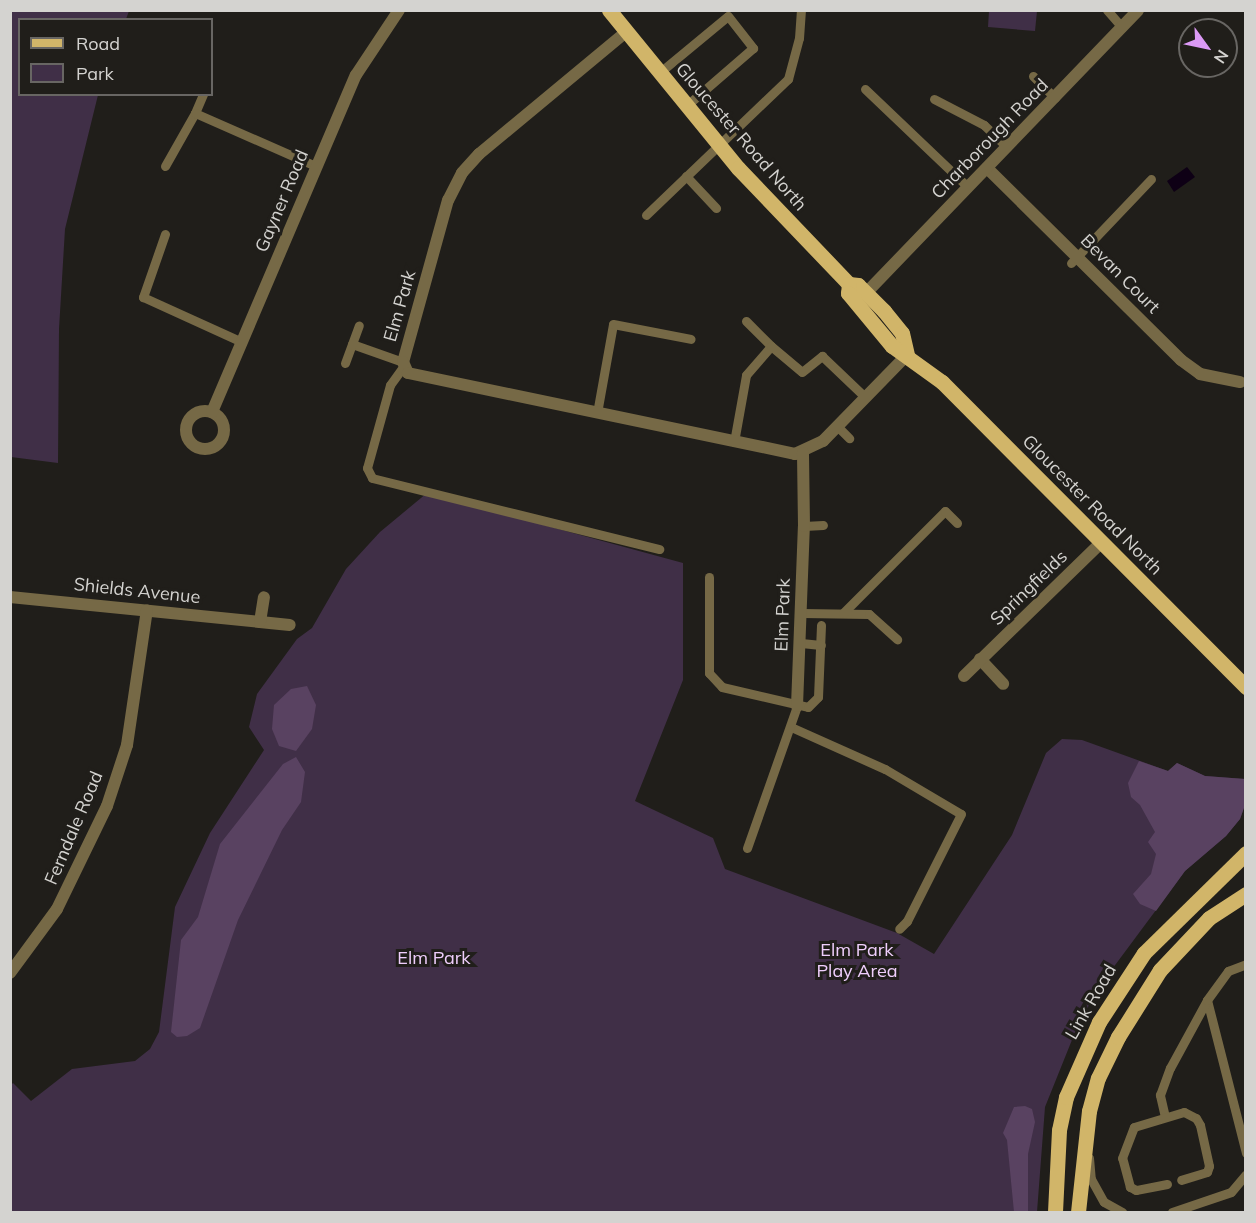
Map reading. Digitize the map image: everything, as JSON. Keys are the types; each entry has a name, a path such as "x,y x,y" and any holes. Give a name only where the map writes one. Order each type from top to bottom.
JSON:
{"main road":[{"name":"Gloucester Road North","path":"609,10 719,145 849,284 858,285 867,292 902,333 908,355"},
{"name":"Gloucester Road North","path":"849,284 848,293 892,346 908,355 942,382 1245,687"},
{"name":"Link Road","path":"1056,1212 1059,1130 1066,1097 1099,1022 1144,953 1245,854"},
{"path":"1078,1212 1089,1111 1098,1078 1118,1037 1160,969 1209,918 1245,894"}],"street":[{"name":"Gayner Road","path":"212,412 356,75 399,10"},
{"name":"Charborough Road","path":"867,292 1138,10"},
{"name":"Elm Park","path":"626,32 479,154 462,173 448,200 403,365 422,377 734,442 803,453 804,526 797,706"},
{"name":"Bevan Court","path":"987,168 1074,260 1200,374 1240,381"},
{"path":"803,453 838,427 908,355"},
{"name":"Springfields","path":"964,676 1102,542"},
{"name":"Shields Avenue","path":"10,597 290,624"},
{"path":"260,622 264,597"},
{"name":"Ferndale Road","path":"10,973 57,909 107,806 127,745 147,610"},
{"path":"980,659 1003,684"}],"lane":[{"path":"646,215 788,79 799,38 801,10"},
{"path":"1107,10 1122,27"},
{"path":"659,73 728,16 753,48 686,106"},
{"path":"1033,76 1054,98"},
{"path":"865,89 968,187"},
{"path":"165,166 202,96"},
{"path":"934,99 984,125 1007,147"},
{"path":"195,113 316,166"},
{"path":"686,176 716,208"},
{"path":"1074,260 1151,179"},
{"path":"165,234 143,297 242,342"},
{"path":"746,321 802,372 822,356 865,398"},
{"path":"597,414 613,324 691,339"},
{"path":"345,363 359,325"},
{"path":"352,344 403,365 390,385 367,468 372,478 659,549"},
{"path":"734,442 746,375 771,346"},
{"path":"838,427 849,438"},
{"path":"843,613 945,511 957,523"},
{"path":"804,526 823,525"},
{"path":"709,577 709,673 715,683 808,707 818,697 821,625"},
{"path":"801,613 869,614 897,639"},
{"path":"801,643 820,645"},
{"path":"747,848 797,706"},
{"path":"791,727 885,769 961,814 908,921 899,929"},
{"path":"1165,1117 1160,1095 1170,1068 1206,1000 1228,971 1245,964"},
{"path":"1206,1000 1245,1153"},
{"path":"1089,1111 1091,1179 1104,1202 1122,1212"},
{"path":"1167,1184 1146,1190 1130,1187 1122,1158 1134,1128 1184,1112 1196,1118 1200,1125 1209,1166 1207,1172 1180,1180"},
{"path":"1172,1212 1231,1192 1245,1174"}],"green space":[{"path":"11,10 129,11 126,18 18,18 18,96 98,96 65,229 59,329 58,463 11,457"},
{"path":"989,11 1037,11 1035,31 988,27"},
{"name":"Elm Park","path":"427,493 683,563 683,680 635,801 713,838 725,869 897,933 934,954 1012,835 1046,753 1062,739 1082,740 1168,771 1177,763 1205,776 1245,779 1245,805 1240,819 1226,836 1185,871 1107,976 1080,1020 1045,1107 1037,1212 11,1212 11,1085 13,1083 31,1101 72,1069 135,1061 150,1049 159,1032 175,907 210,833 264,750 249,727 257,694 297,639 312,628 346,569 380,532"}],"shaded area":[{"path":"1187,167 1195,177 1174,192 1167,181"},
{"path":"307,686 316,705 312,729 296,751 279,746 272,729 274,705 291,689"},
{"path":"296,757 305,772 301,802 282,830 238,920 200,1028 187,1036 177,1037 171,1032 181,940 198,917 220,844 283,764"},
{"path":"1139,761 1168,771 1177,763 1205,776 1245,779 1245,805 1240,819 1226,836 1185,871 1156,911 1140,904 1133,894 1151,874 1156,854 1148,842 1155,832 1140,805 1131,797 1128,783"},
{"path":"1025,1106 1032,1109 1035,1122 1028,1154 1028,1212 1014,1212 1007,1140 1003,1133 1014,1107"}],"park label":[{"name":"Elm Park Play Area","path":"857,961"}]}
